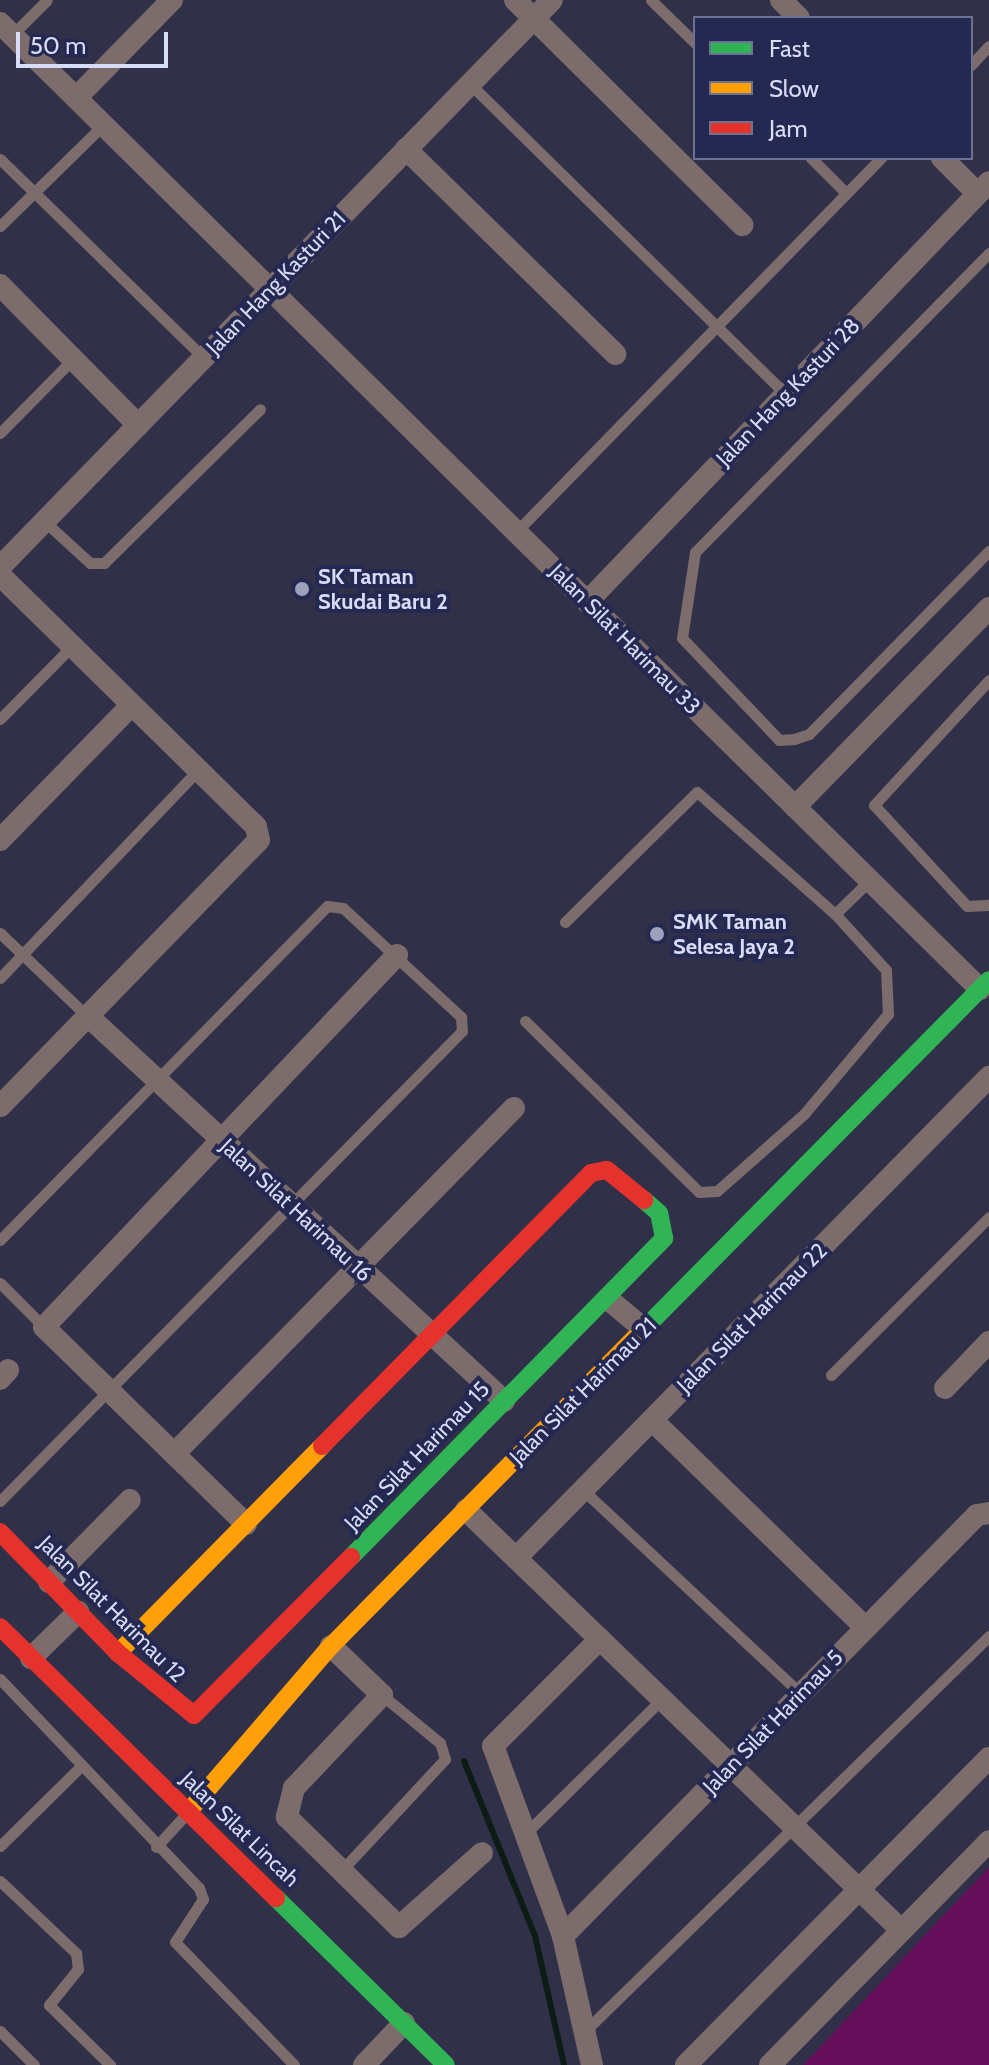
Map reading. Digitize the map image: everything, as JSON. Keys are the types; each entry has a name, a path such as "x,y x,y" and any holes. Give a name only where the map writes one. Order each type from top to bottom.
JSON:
{"street":[{"path":"76,98 172,0"},
{"path":"515,0 742,225"},
{"name":"Jalan Hang Kasturi 21","path":"0,567 552,0"},
{"path":"781,0 797,16"},
{"name":"Jalan Silat Harimau 33","path":"6,29 869,881 984,985"},
{"path":"406,149 615,354"},
{"path":"945,160 983,187"},
{"name":"Jalan Hang Kasturi 28","path":"587,602 983,187"},
{"path":"2,292 138,425"},
{"path":"0,575 130,707 256,827 259,840 90,1018 0,1106"},
{"path":"795,807 989,608"},
{"path":"0,840 130,707"},
{"path":"246,1524 44,1327 397,955"},
{"name":"Jalan Silat Harimau 21","path":"188,1812 331,1646 984,985"},
{"name":"Jalan Silat Harimau 16","path":"90,1018 504,1401"},
{"name":"Jalan Silat Harimau 22","path":"516,1558 989,1077"},
{"path":"174,1454 514,1108"},
{"name":"Jalan Silat Harimau 15","path":"194,1715 608,1299 664,1238 666,1225 612,1173 596,1170 433,1336"},
{"path":"608,1299 644,1329"},
{"path":"118,1653 433,1336"},
{"path":"945,1388 989,1342"},
{"path":"652,1420 865,1627"},
{"path":"49,1582 130,1500"},
{"path":"466,1510 901,1930"},
{"name":"Jalan Silat Harimau 5","path":"563,1936 865,1627 988,1512"},
{"name":"Jalan Silat Harimau 12","path":"0,1532 118,1653 194,1715"},
{"path":"31,1658 78,1612"},
{"name":"Jalan Silat Lincah","path":"0,1627 446,2065"},
{"path":"592,2065 563,1936 493,1746 600,1639"},
{"path":"331,1646 382,1695 294,1788 285,1810 341,1871 399,1927 482,1853"},
{"path":"686,2065 989,1758"},
{"path":"770,2065 989,1841"},
{"path":"364,2065 404,2023"}],"lane":[{"path":"6,29 47,0"},
{"path":"651,0 693,41"},
{"path":"973,63 989,46"},
{"path":"470,84 786,394"},
{"path":"0,226 103,125"},
{"path":"0,159 204,358"},
{"path":"813,160 846,193"},
{"path":"516,532 879,160"},
{"path":"989,253 695,552 682,638 779,740 794,739 809,734 989,551"},
{"path":"0,433 73,359"},
{"path":"44,521 90,563 104,563 260,409"},
{"path":"0,719 71,647"},
{"path":"989,680 874,805 967,906 989,905"},
{"path":"0,978 197,771"},
{"path":"525,1021 699,1192 717,1191 804,1114 888,1014 886,970 835,914 697,792 565,922"},
{"path":"835,914 869,881"},
{"path":"0,1240 327,906 343,908 452,1005 462,1031 0,1501"},
{"path":"0,933 90,1018"},
{"path":"831,1375 989,1217"},
{"path":"0,1283 44,1327"},
{"path":"583,1490 800,1693"},
{"path":"584,2031 796,1828 989,1636"},
{"path":"0,1679 203,1899 175,1942 294,2065"},
{"path":"341,1871 445,1759 440,1743 382,1695"},
{"path":"526,1833 662,1699"},
{"path":"0,1846 82,1765"},
{"path":"156,1847 188,1812"},
{"path":"0,1881 76,1953 78,1969 49,2005 110,2065"},
{"path":"0,2031 34,2065"}],"shaded area":[{"path":"989,1867 989,2065 803,2065"}],"waterway":[{"path":"464,1761 535,1936 564,2065"}],"traffic: fast":[{"path":"635,1338 989,980"},
{"path":"351,1557 664,1238 659,1213 644,1200"},
{"path":"276,1898 446,2065"}],"traffic: slow":[{"path":"188,1812 331,1646 635,1338"},
{"path":"118,1653 322,1446"}],"traffic: jam":[{"path":"322,1446 591,1173 607,1170 644,1200"},
{"path":"0,1532 118,1653 194,1715 351,1557"},
{"path":"0,1627 276,1898"}],"place":[{"name":"SK Taman Skudai Baru 2","path":"302,589"},
{"name":"SMK Taman Selesa Jaya 2","path":"657,934"}]}
